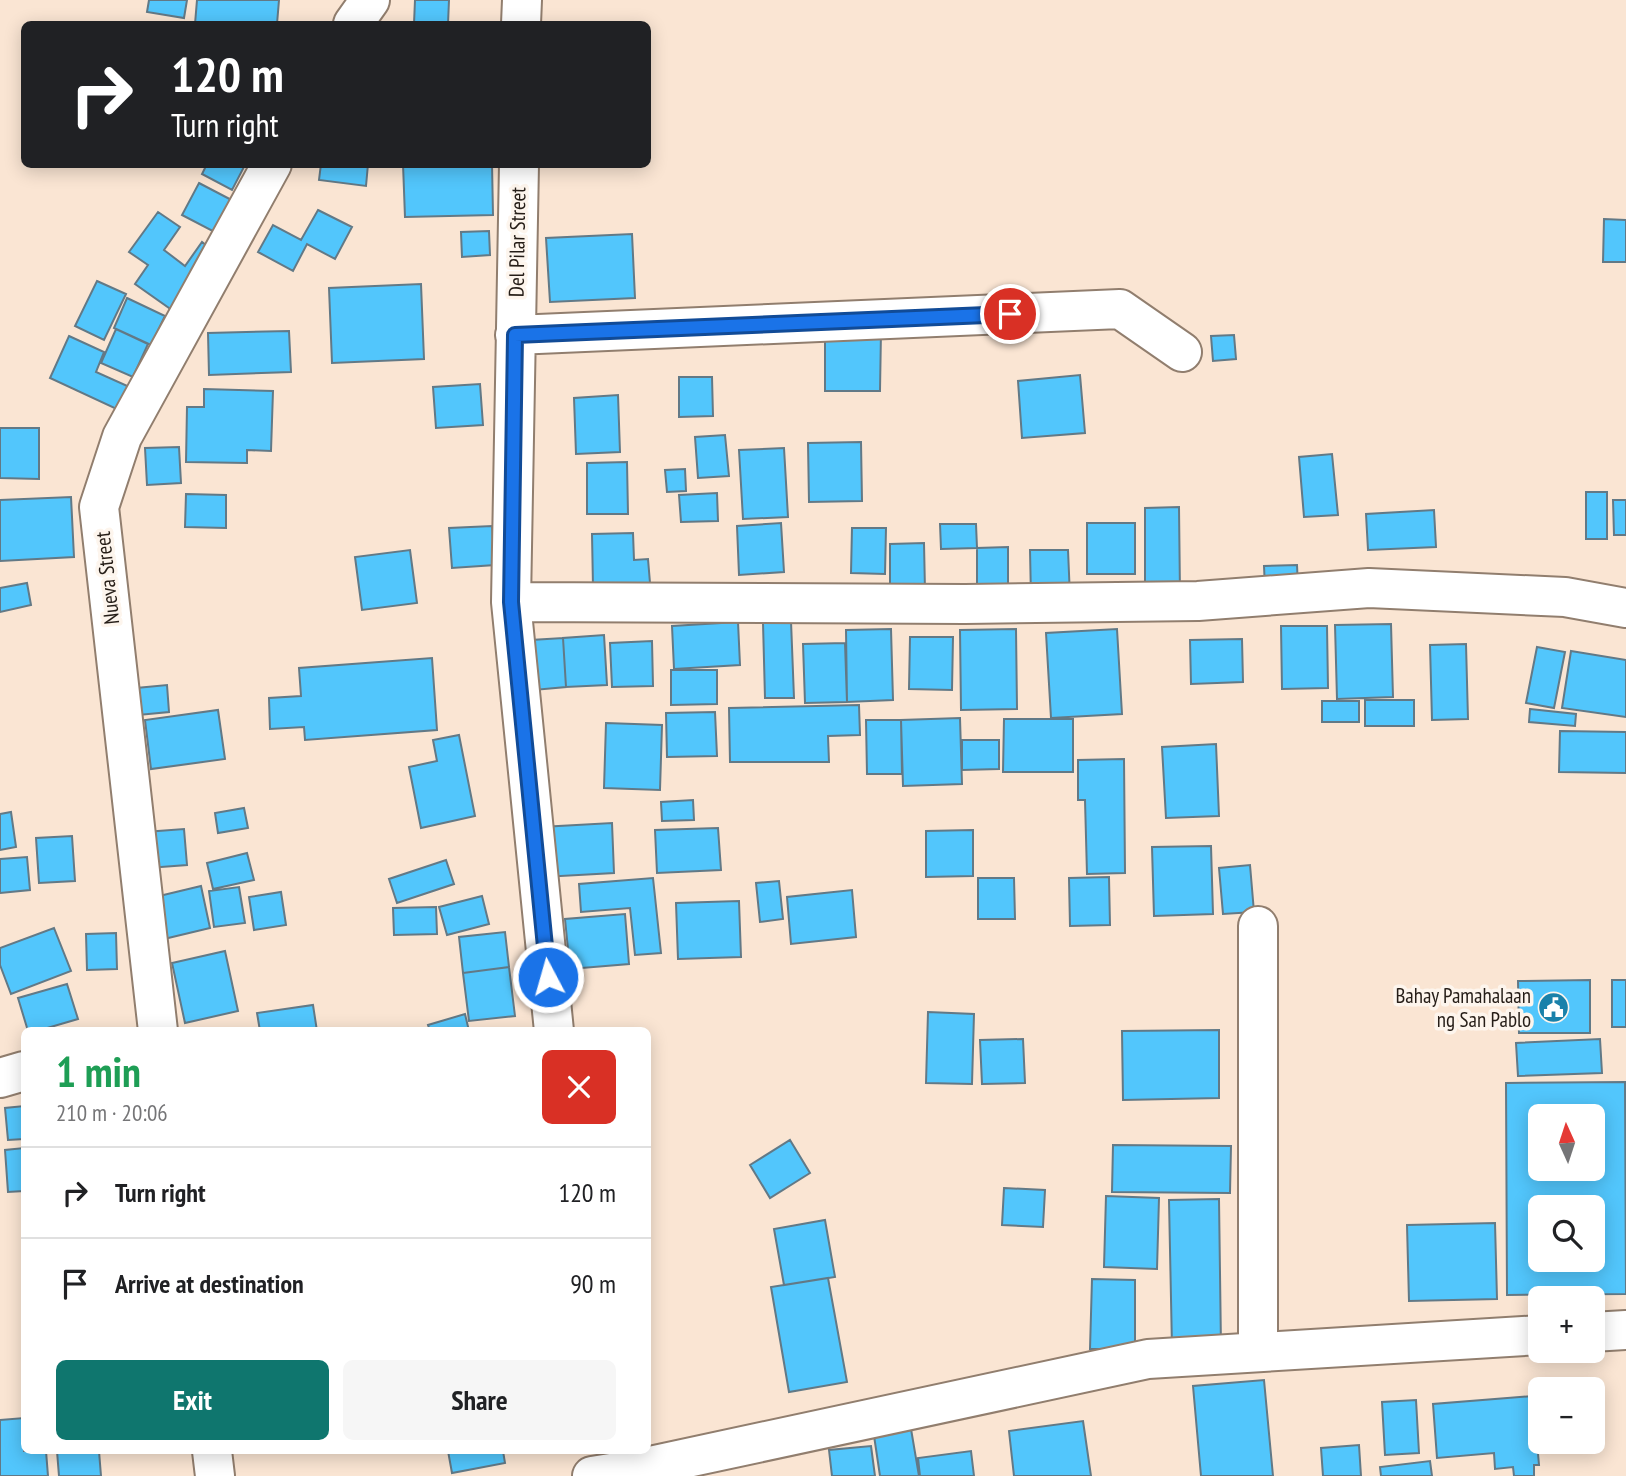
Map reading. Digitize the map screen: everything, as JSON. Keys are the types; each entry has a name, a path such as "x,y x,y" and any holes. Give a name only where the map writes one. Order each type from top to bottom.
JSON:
{"street":[{"path":"355,21 370,0"},
{"path":"521,21 522,0"},
{"name":"Nueva Street","path":"158,1027 99,507 122,437 270,168"},
{"name":"Del Pilar Street","path":"519,168 511,602 554,1027"},
{"path":"515,335 1120,309 1182,352"},
{"path":"511,602 965,604 1198,601 1369,588 1565,597 1626,608"},
{"path":"1258,926 1258,1352"},
{"path":"0,1078 21,1072"},
{"path":"1605,1331 1626,1330"},
{"path":"592,1476 1148,1359 1528,1336"},
{"path":"212,1454 215,1476"}],"building":[{"path":"149,0 187,0 184,18 147,12"},
{"path":"197,0 279,0 277,21 195,21"},
{"path":"415,0 449,0 448,21 414,21"},
{"path":"205,168 243,168 232,190 202,174"},
{"path":"320,168 368,168 366,186 319,180"},
{"path":"403,168 492,168 493,215 405,217"},
{"path":"199,183 243,206 226,238 182,215"},
{"path":"318,210 352,227 335,259 307,244 293,271 258,252 273,225 301,240"},
{"path":"158,212 180,227 164,250 185,266 202,242 217,254 179,315 135,284 148,265 129,252"},
{"path":"1604,219 1626,220 1626,262 1603,262"},
{"path":"489,231 490,255 462,257 461,232"},
{"path":"632,234 635,298 550,302 546,238"},
{"path":"97,281 126,294 104,340 75,326"},
{"path":"421,284 424,359 332,363 329,288"},
{"path":"127,298 165,316 151,345 114,328"},
{"path":"116,329 148,344 133,377 101,363"},
{"path":"289,331 291,372 209,375 208,333"},
{"path":"825,331 881,331 880,391 825,391"},
{"path":"1234,335 1236,359 1213,361 1211,336"},
{"path":"69,336 104,352 96,372 134,389 123,412 50,378"},
{"path":"1080,375 1085,433 1022,438 1018,381"},
{"path":"679,377 712,377 713,416 679,417"},
{"path":"480,384 483,425 436,428 433,387"},
{"path":"204,389 273,391 271,451 247,450 247,463 186,462 187,407 204,407"},
{"path":"618,395 620,452 576,454 574,398"},
{"path":"0,428 39,428 39,479 0,478"},
{"path":"725,435 729,476 698,478 695,437"},
{"path":"861,442 862,501 809,502 808,443"},
{"path":"179,447 181,483 147,485 145,448"},
{"path":"784,448 788,517 743,519 739,450"},
{"path":"1332,454 1338,515 1304,517 1299,457"},
{"path":"627,462 628,514 587,514 587,463"},
{"path":"685,469 686,491 667,492 665,470"},
{"path":"1586,492 1607,492 1607,539 1586,539"},
{"path":"717,493 718,521 681,522 679,495"},
{"path":"186,494 226,495 226,528 185,527"},
{"path":"71,497 74,557 0,561 0,500"},
{"path":"1613,500 1626,500 1626,535 1614,535"},
{"path":"1179,507 1180,594 1145,594 1145,508"},
{"path":"1434,510 1436,547 1368,550 1366,514"},
{"path":"781,523 784,572 739,575 737,526"},
{"path":"1087,523 1135,523 1135,574 1087,574"},
{"path":"940,524 976,524 977,548 941,549"},
{"path":"492,526 495,565 452,568 449,528"},
{"path":"852,528 886,528 885,574 851,573"},
{"path":"633,533 634,560 648,559 650,583 593,587 592,534"},
{"path":"924,543 925,591 890,592 890,544"},
{"path":"1008,547 1008,592 977,593 977,548"},
{"path":"410,550 417,603 362,610 355,557"},
{"path":"1030,550 1068,550 1070,597 1031,598"},
{"path":"1297,565 1298,587 1265,588 1264,566"},
{"path":"27,583 31,605 0,612 0,588"},
{"path":"791,621 794,698 765,698 763,623"},
{"path":"738,622 740,665 674,669 672,626"},
{"path":"1391,624 1393,697 1337,699 1335,625"},
{"path":"1281,626 1327,626 1328,688 1282,689"},
{"path":"891,629 893,700 847,702 846,630"},
{"path":"1016,629 1017,709 961,710 960,630"},
{"path":"1117,629 1122,714 1051,718 1046,633"},
{"path":"604,635 607,685 566,687 563,638"},
{"path":"910,637 953,637 952,690 909,689"},
{"path":"563,638 566,687 534,690 531,640"},
{"path":"1242,639 1243,682 1191,684 1190,640"},
{"path":"652,641 653,686 612,687 610,643"},
{"path":"845,643 847,702 805,703 803,644"},
{"path":"1466,644 1468,719 1432,720 1430,645"},
{"path":"1537,647 1565,652 1554,708 1526,703"},
{"path":"1571,651 1626,660 1626,717 1562,708"},
{"path":"432,658 437,730 305,740 304,727 270,729 269,698 301,696 299,668"},
{"path":"671,670 717,670 717,704 671,705"},
{"path":"167,685 169,712 128,716 126,689"},
{"path":"1365,700 1414,700 1414,726 1365,726"},
{"path":"1322,701 1359,701 1359,722 1322,722"},
{"path":"859,705 860,735 828,736 829,762 730,762 729,708"},
{"path":"1530,709 1576,714 1575,726 1529,722"},
{"path":"218,710 225,759 151,769 145,720"},
{"path":"715,712 717,756 667,757 666,713"},
{"path":"960,718 962,784 903,786 901,720"},
{"path":"1004,719 1073,719 1073,772 1003,772"},
{"path":"866,720 901,720 902,774 867,774"},
{"path":"606,723 662,725 660,790 604,788"},
{"path":"1560,731 1626,732 1626,773 1559,772"},
{"path":"459,735 475,816 421,828 409,767 437,761 433,740"},
{"path":"962,740 999,740 999,769 962,770"},
{"path":"1216,744 1219,816 1166,818 1162,747"},
{"path":"1124,759 1125,873 1087,874 1085,800 1078,800 1078,760"},
{"path":"693,800 694,820 662,821 661,802"},
{"path":"244,808 248,828 218,833 215,813"},
{"path":"11,812 16,847 0,850 0,814"},
{"path":"612,823 614,873 543,877 541,827"},
{"path":"718,828 721,870 657,873 655,830"},
{"path":"184,829 187,865 148,868 145,832"},
{"path":"973,830 973,876 926,877 926,831"},
{"path":"72,836 75,881 39,883 36,838"},
{"path":"1211,846 1213,914 1154,916 1152,847"},
{"path":"247,853 254,880 213,889 207,863"},
{"path":"27,857 30,890 0,893 0,859"},
{"path":"446,860 454,884 397,903 389,879"},
{"path":"1250,865 1254,912 1223,914 1219,868"},
{"path":"1109,877 1110,925 1070,926 1069,878"},
{"path":"653,878 661,953 635,955 630,908 581,912 579,884"},
{"path":"978,878 1014,878 1015,919 978,919"},
{"path":"779,881 783,919 760,922 756,883"},
{"path":"201,886 210,928 164,939 155,897"},
{"path":"239,887 245,923 214,927 209,891"},
{"path":"852,890 856,937 791,944 787,897"},
{"path":"281,892 286,925 254,930 249,897"},
{"path":"482,896 489,924 447,935 439,907"},
{"path":"739,901 741,957 678,959 676,903"},
{"path":"436,907 437,934 394,935 393,908"},
{"path":"625,914 629,964 570,969 565,919"},
{"path":"54,928 71,971 11,994 0,965 0,948"},
{"path":"505,932 509,967 463,973 459,937"},
{"path":"116,933 117,969 87,970 86,934"},
{"path":"225,951 238,1011 185,1023 172,963"},
{"path":"509,967 515,1016 469,1021 463,973"},
{"name":"Bahay Pamahalaan ng San Pablo","path":"1590,980 1590,1033 1519,1033 1518,981"},
{"path":"1612,980 1626,980 1626,1027 1612,1027"},
{"path":"67,984 78,1019 51,1027 27,1027 18,998"},
{"path":"313,1005 316,1027 259,1027 257,1013"},
{"path":"928,1012 974,1014 972,1084 926,1083"},
{"path":"465,1014 468,1027 429,1027 428,1025"},
{"path":"1219,1030 1219,1098 1123,1100 1122,1031"},
{"path":"1023,1039 1025,1083 982,1084 980,1040"},
{"path":"1600,1039 1602,1073 1518,1076 1516,1043"},
{"path":"1625,1082 1626,1294 1605,1294 1605,1286 1528,1286 1528,1295 1507,1295 1506,1083"},
{"path":"21,1106 21,1139 8,1140 5,1108"},
{"path":"790,1140 810,1173 770,1198 750,1165"},
{"path":"1113,1145 1231,1146 1230,1193 1112,1192"},
{"path":"21,1148 21,1191 8,1192 5,1150"},
{"path":"1004,1188 1045,1190 1043,1227 1002,1225"},
{"path":"1106,1196 1159,1198 1157,1269 1104,1267"},
{"path":"1219,1199 1221,1347 1172,1348 1169,1200"},
{"path":"825,1220 835,1277 784,1285 774,1229"},
{"path":"1495,1223 1497,1299 1409,1301 1407,1225"},
{"path":"828,1278 847,1382 789,1392 771,1287"},
{"path":"1092,1279 1135,1280 1135,1349 1090,1349"},
{"path":"1264,1380 1273,1476 1201,1476 1193,1386"},
{"path":"1528,1396 1528,1454 1538,1454 1539,1465 1534,1465 1534,1476 1514,1476 1513,1467 1495,1469 1494,1453 1437,1458 1433,1404"},
{"path":"1416,1400 1419,1453 1385,1455 1382,1402"},
{"path":"21,1418 21,1454 46,1454 48,1476 0,1476 0,1420"},
{"path":"1083,1421 1091,1476 1014,1476 1009,1431"},
{"path":"910,1423 919,1476 880,1476 873,1429"},
{"path":"1359,1445 1361,1476 1323,1476 1321,1448"},
{"path":"871,1446 875,1476 832,1476 829,1450"},
{"path":"971,1451 974,1476 920,1476 918,1458"},
{"path":"57,1454 99,1454 101,1476 59,1476"},
{"path":"449,1454 504,1454 505,1463 452,1473"},
{"path":"1430,1461 1432,1476 1381,1476 1380,1467"}],"place":[{"name":"Bahay Pamahalaan ng San Pablo","path":"1554,1007"}],"route":[{"path":"548,977 511,602 515,335 1010,314"}]}
